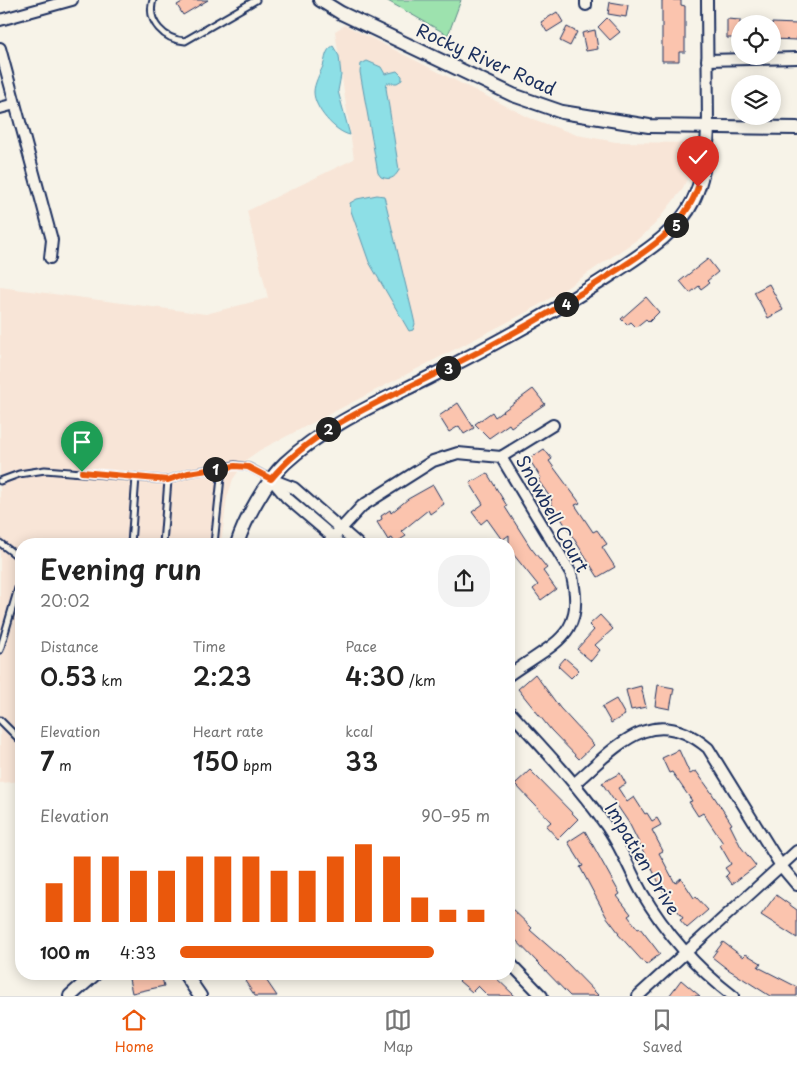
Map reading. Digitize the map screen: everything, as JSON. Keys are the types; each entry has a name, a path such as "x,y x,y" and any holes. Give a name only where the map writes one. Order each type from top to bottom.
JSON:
{"street":[{"path":"0,20 72,0"},
{"name":"Rocky River Road","path":"320,0 341,13 537,104 609,122 649,126 797,128"},
{"path":"239,538 249,515 271,479 284,464 327,430 564,306 655,244 676,224 693,202 707,159 707,0"},
{"path":"0,48 52,240 50,258"},
{"path":"708,60 797,58"},
{"path":"0,108 15,104"},
{"path":"335,538 340,528 362,506 438,458 458,453 501,456 553,425"},
{"name":"Snowbell Court","path":"501,456 567,567 576,593 575,612 568,632 515,671"},
{"path":"271,479 294,488 351,538"},
{"path":"271,479 287,498 329,538"},
{"name":"Impatien Drive","path":"515,717 574,784 606,825 661,923 685,953 712,980 733,996"},
{"path":"574,784 628,736 654,728 680,730 696,738 708,748 780,866 797,885"},
{"path":"638,996 797,851"},
{"path":"515,968 542,996"},
{"path":"70,996 88,980"},
{"path":"189,980 200,996"}],"lane":[{"path":"153,0 153,16 157,26 166,37 185,41 256,0"},
{"path":"0,481 20,474 45,470 168,480 188,473 235,466 248,467 271,479"},
{"path":"215,538 222,468"},
{"path":"131,538 136,477"},
{"path":"163,538 168,480"},
{"path":"0,543 15,554"},
{"path":"0,650 15,599"},
{"path":"0,720 15,735"}],"shaded area":[{"path":"345,25 530,118 577,135 616,142 695,143 693,165 682,190 654,225 638,239 562,291 527,312 260,450 247,459 233,479 227,498 222,538 15,538 15,782 0,783 0,287 206,314 268,298 247,211 354,159 335,31"}],"green space":[{"path":"386,0 461,0 448,35"}],"water":[{"path":"333,46 339,56 341,75 338,91 350,135 338,129 326,118 315,98 314,89 316,82 327,52"},
{"path":"367,61 381,67 385,74 397,71 402,76 402,80 397,83 387,83 386,88 399,170 393,177 389,178 381,177 378,173 360,72 361,64"},
{"path":"377,195 384,196 415,324 413,330 409,331 369,262 351,211 350,203 357,199"}],"building":[{"path":"186,0 208,0 183,15 177,5"},
{"path":"662,0 681,0 681,5 685,6 685,52 679,52 679,61 662,61"},
{"path":"610,2 628,5 626,17 608,14"},
{"path":"557,12 563,22 547,32 541,22"},
{"path":"607,18 620,32 610,40 598,27"},
{"path":"727,19 731,19 731,38 727,38"},
{"path":"781,23 797,24 797,40 781,39"},
{"path":"567,27 577,32 570,46 560,41"},
{"path":"595,30 598,49 586,51 582,33"},
{"path":"708,259 718,272 701,289 699,286 690,293 680,281"},
{"path":"769,284 783,310 768,318 754,292"},
{"path":"646,297 659,312 649,322 646,319 636,327 631,322 627,325 621,319"},
{"path":"533,389 545,404 511,427 509,424 489,438 475,424 492,412 495,417"},
{"path":"458,403 474,428 464,434 459,426 449,432 439,416"},
{"path":"544,449 552,459 549,461 580,503 575,505 593,532 597,530 607,544 602,547 615,567 598,577 550,501 552,500 538,480 541,478 529,459"},
{"path":"487,473 507,506 505,507 531,548 547,568 543,571 556,589 541,600 533,589 538,585 515,556 515,538 509,538 509,535 501,538 487,519 481,524 472,512 483,504 470,483"},
{"path":"433,485 444,504 430,514 428,510 402,531 406,536 403,538 387,538 377,522 382,519 381,516 390,510 391,513 408,499"},
{"path":"600,615 613,629 595,645 600,650 591,661 577,649 594,630 589,625"},
{"path":"565,658 579,670 571,678 558,666"},
{"path":"535,674 560,708 594,745 579,759 551,730 518,689"},
{"path":"658,685 674,688 670,709 655,706"},
{"path":"641,686 646,707 631,710 626,690"},
{"path":"616,699 625,715 611,723 602,707"},
{"path":"679,750 690,774 696,771 709,789 732,824 730,825 741,847 756,866 732,884 726,876 729,873 725,868 731,864 720,845 723,843 703,813 698,816 689,802 692,801 672,772 669,773 662,758"},
{"path":"530,770 578,819 558,839 546,826 551,822 515,784"},
{"path":"620,773 626,784 618,788 627,802 634,797 645,814 647,813 652,821 657,818 661,825 652,830 663,851 659,853 675,883 681,878 694,898 696,897 708,910 687,928 680,920 683,918 663,891 629,823 602,783"},
{"path":"585,831 620,894 617,896 631,914 628,916 660,954 646,965 618,934 606,916 580,867 583,866 568,842"},
{"path":"776,895 797,910 797,938 761,915"},
{"path":"515,912 532,928 530,930 562,958 599,996 570,996 515,939"},
{"path":"723,942 743,957 746,954 761,963 758,967 797,987 797,996 770,996 726,968 712,957"},
{"path":"129,980 162,980 164,986 132,993"},
{"path":"266,980 277,996 255,996 245,981"},
{"path":"498,980 515,996 488,996 478,986 472,992 459,981"},
{"path":"681,980 694,991 700,996 669,996"}],"route":[{"path":"82,472 168,480 188,473 235,466 248,467 271,479 284,464 327,430 564,306 620,269 667,234 693,202 698,187"}]}
